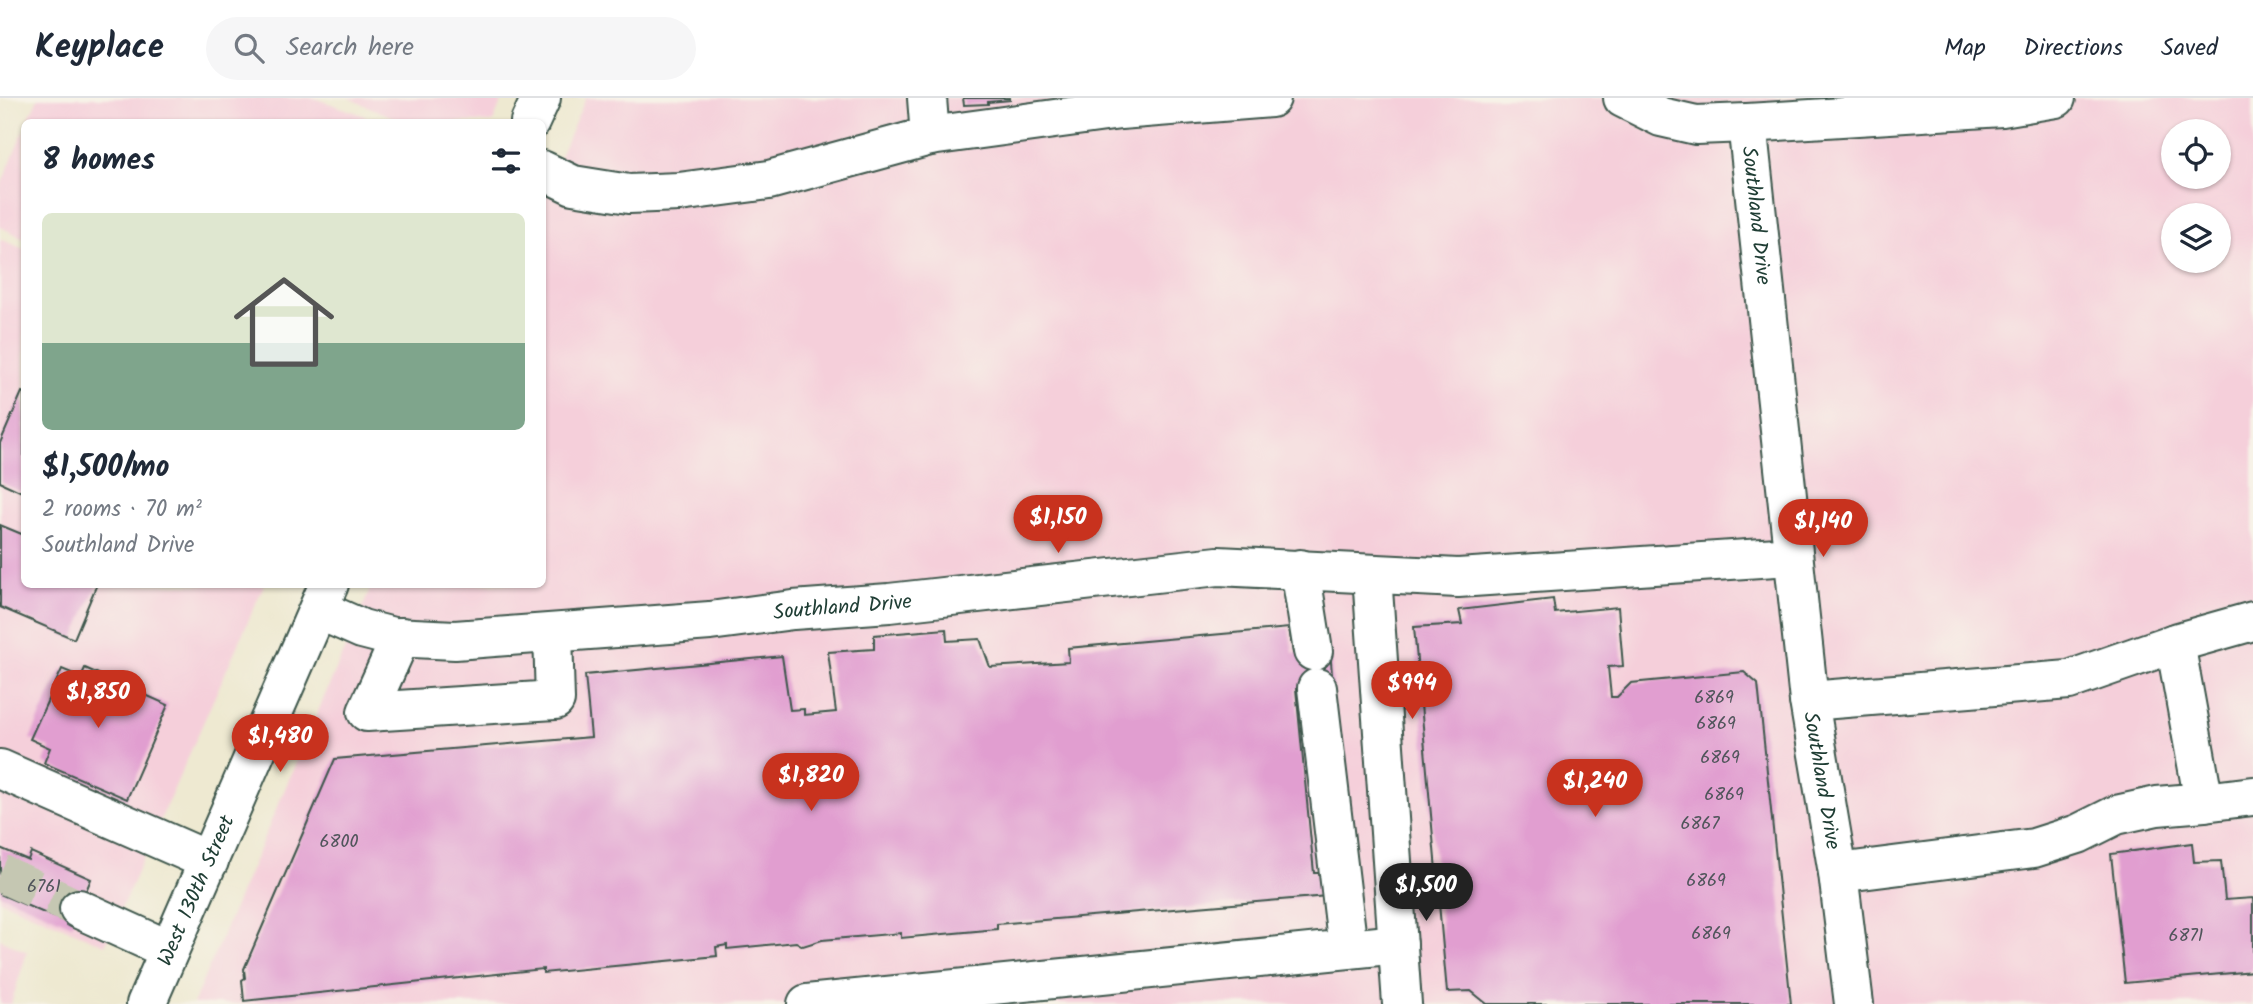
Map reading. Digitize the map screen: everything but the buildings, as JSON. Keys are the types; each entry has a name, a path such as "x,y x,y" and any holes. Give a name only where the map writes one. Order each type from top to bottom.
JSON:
{"street":[{"path":"531,119 541,98"},
{"path":"927,98 930,136"},
{"path":"546,172 573,185 595,189 629,194 680,192 769,180 930,136 1120,110 1270,98"},
{"name":"Southland Drive","path":"1623,98 1661,117 1696,124 2002,107 2056,98"},
{"name":"Southland Drive","path":"1747,123 1809,701 1838,873 1854,1004"},
{"name":"Southland Drive","path":"324,597 362,629 401,637 455,640 710,621 1218,566 1458,578 1793,556"},
{"path":"1300,569 1315,669 1348,949"},
{"path":"1372,575 1402,1004"},
{"name":"West 130th Street","path":"146,1004 324,597"},
{"path":"1809,701 2069,680 2175,643 2253,621"},
{"path":"401,637 367,712 555,700 553,633"},
{"path":"2175,643 2204,802"},
{"path":"0,769 209,861"},
{"path":"1838,873 2034,848 2078,834 2116,815 2157,806 2253,796"},
{"path":"79,909 169,950"},
{"path":"807,1004 1398,944"}],"shaded area":[{"path":"38,98 314,98 368,119 28,119"},
{"path":"348,98 503,98 494,119 397,119"},
{"path":"586,98 2253,98 2253,1004 193,1004 371,588 546,588 546,187"},
{"path":"21,136 21,237 0,227 0,188"},
{"path":"0,239 21,248 21,588 263,588 105,945 0,900"},
{"path":"0,939 27,952 11,1004 0,1004"}],"tunnel":[{"path":"0,873 79,909"}]}
